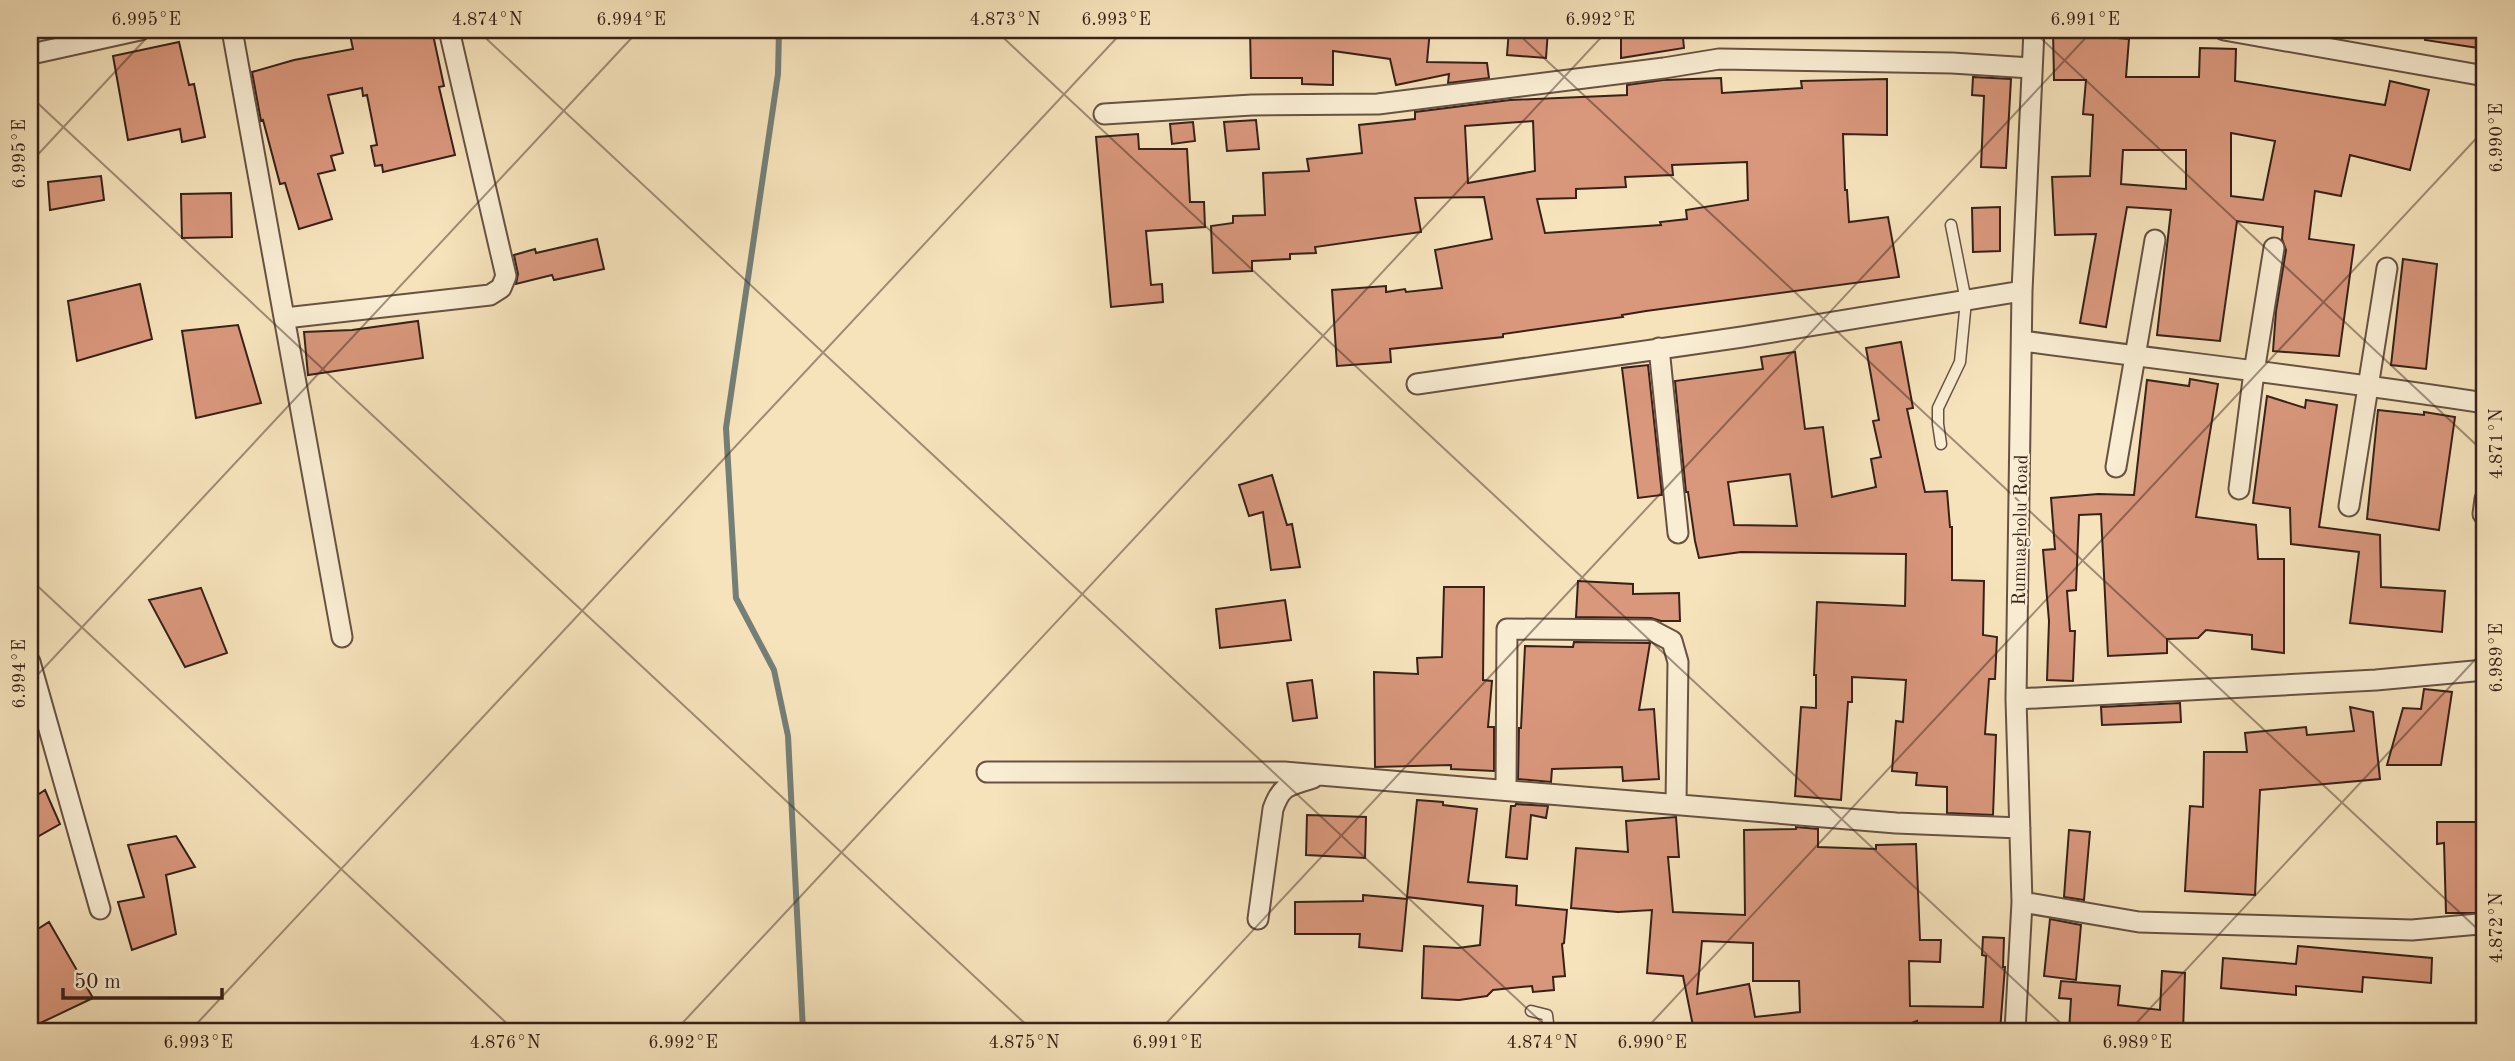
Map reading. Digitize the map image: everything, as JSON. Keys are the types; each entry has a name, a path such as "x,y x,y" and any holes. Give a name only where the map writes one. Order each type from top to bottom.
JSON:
{"street":[{"path":"36,53 140,30"},
{"path":"232,30 342,637"},
{"path":"285,318 490,296 501,288 506,276 449,30"},
{"name":"Rumuagholu Road","path":"2015,1031 2022,902 2015,699 2022,291 2034,30"},
{"path":"2224,30 2485,76"},
{"path":"1104,114 1252,105 1378,104 1719,59 1952,63 2031,68"},
{"path":"2116,467 2155,240"},
{"path":"2239,489 2274,248"},
{"path":"2349,506 2387,268"},
{"path":"1417,384 2022,291"},
{"path":"2022,341 2254,372 2369,384 2485,403"},
{"path":"1659,348 1678,533"},
{"path":"1506,790 1507,629 1651,630 1672,641 1678,662 1676,803"},
{"path":"30,662 100,909"},
{"path":"2015,699 2376,680 2485,670"},
{"path":"987,772 1284,772 1896,822 2020,828"},
{"path":"1258,919 1273,809 1279,793 1285,787 1325,775"},
{"path":"2022,902 2139,922 2412,930 2479,924"}],"lane":[{"path":"1941,444 1938,408 1960,362 1966,301 1951,225"},
{"path":"1531,1011 1547,1015 1549,1031"}],"building":[{"path":"349,30 432,30 444,86 439,87 455,155 383,172 382,165 375,166 371,146 377,145 367,95 363,96 362,88 328,95 343,153 331,156 335,170 318,174 332,219 299,229 285,183 280,184 263,120 261,121 252,72 294,60 353,49"},
{"path":"1250,30 1430,30 1427,62 1487,63 1489,78 1448,83 1449,74 1396,85 1390,59 1333,51 1333,85 1302,84 1302,78 1251,78"},
{"path":"1509,30 1548,30 1546,58 1507,55"},
{"path":"1646,30 1680,30 1684,48 1621,58 1621,38 1646,38"},
{"path":"2053,30 2072,30 2072,34 2129,39 2126,77 2199,77 2200,48 2236,49 2235,81 2385,105 2390,81 2429,90 2410,170 2350,155 2341,196 2315,191 2309,239 2354,245 2339,356 2273,351 2276,311 2286,250 2282,239 2283,227 2237,221 2220,341 2157,335 2171,210 2127,207 2106,327 2080,323 2096,234 2055,235 2052,177 2090,176 2093,115 2083,114 2086,80 2054,80","holes":["2231,133 2275,141 2263,200 2231,196","2123,150 2186,150 2186,189 2121,184"]},
{"path":"2426,30 2485,30 2485,49 2425,40"},
{"path":"179,42 189,85 194,84 205,137 182,142 180,129 128,140 113,56"},
{"path":"1973,77 2011,79 2006,168 1981,167 1984,96 1972,95"},
{"path":"1721,78 1722,93 1802,88 1801,81 1887,79 1887,135 1843,134 1845,190 1849,222 1888,217 1899,277 1646,311 1622,315 1623,317 1503,334 1503,337 1390,349 1391,362 1337,366 1332,290 1386,286 1386,292 1405,289 1406,292 1442,288 1435,250 1492,239 1484,197 1415,198 1421,232 1315,247 1316,253 1290,254 1290,259 1252,261 1252,271 1213,273 1211,226 1233,223 1233,216 1265,215 1263,173 1309,171 1307,159 1362,153 1359,125 1415,119 1415,112 1510,100 1627,95 1627,85 1663,80","holes":["1533,121 1535,171 1468,183 1465,126","1747,162 1748,200 1686,210 1687,219 1660,222 1661,225 1545,233 1537,199 1576,198 1576,189 1626,187 1625,177 1673,175 1672,165"]},
{"path":"1256,120 1259,149 1227,151 1224,122"},
{"path":"1193,122 1195,141 1172,144 1170,124"},
{"path":"1138,134 1139,149 1187,149 1190,202 1204,202 1205,227 1146,231 1151,285 1162,284 1163,302 1111,307 1096,137"},
{"path":"101,176 104,200 50,210 48,182"},
{"path":"231,193 232,237 182,238 181,194"},
{"path":"2000,207 2000,251 1973,252 1972,208"},
{"path":"597,239 604,269 554,280 552,275 516,284 518,274 514,255 535,249 536,253"},
{"path":"2403,259 2437,264 2426,369 2391,365"},
{"path":"140,284 152,339 77,361 68,301"},
{"path":"418,321 423,358 308,375 304,332 352,330"},
{"path":"238,325 261,403 196,418 182,331"},
{"path":"1901,342 1913,408 1907,409 1925,492 1947,491 1952,527 1952,580 1984,581 1983,635 1997,637 1995,679 1989,679 1985,734 1996,735 1993,815 1947,813 1947,787 1916,785 1917,773 1892,771 1896,721 1903,722 1906,680 1852,677 1852,702 1848,702 1841,800 1795,796 1801,707 1816,708 1814,675 1817,602 1905,606 1906,554 1741,552 1699,558 1686,492 1675,381 1763,369 1761,357 1795,352 1805,429 1823,427 1832,497 1876,487 1871,459 1881,457 1873,421 1879,420 1866,348","holes":["1790,474 1797,526 1734,525 1728,482"]},
{"path":"1648,365 1662,495 1638,498 1622,368"},
{"path":"2190,379 2218,384 2196,517 2256,525 2258,559 2284,559 2284,653 2252,649 2252,635 2206,630 2198,638 2167,639 2167,653 2108,656 2101,514 2079,515 2076,590 2067,591 2070,631 2075,631 2073,681 2047,680 2049,621 2043,550 2055,549 2051,498 2098,494 2134,495 2147,380 2189,386"},
{"path":"2267,396 2305,408 2306,400 2337,405 2319,527 2380,535 2381,587 2445,591 2442,632 2350,623 2359,552 2291,544 2290,508 2253,503"},
{"path":"2378,410 2424,415 2424,412 2455,417 2439,530 2367,519"},
{"path":"1272,475 1287,525 1292,524 1300,567 1271,570 1263,512 1249,516 1239,485"},
{"path":"1578,581 1633,584 1633,594 1679,593 1680,621 1576,617"},
{"path":"1444,587 1484,587 1483,680 1492,681 1488,727 1494,727 1494,771 1451,769 1451,765 1375,767 1374,672 1418,674 1417,658 1442,657"},
{"path":"201,588 227,653 185,667 149,600"},
{"path":"1285,600 1291,640 1220,648 1216,609"},
{"path":"1574,642 1650,643 1639,710 1654,709 1659,779 1623,781 1622,767 1552,769 1551,782 1518,779 1525,646 1573,647"},
{"path":"1312,680 1317,718 1293,721 1287,683"},
{"path":"2424,689 2452,692 2441,765 2387,765 2403,708 2421,709"},
{"path":"2180,703 2181,722 2102,725 2101,707"},
{"path":"2350,707 2373,712 2380,779 2260,790 2255,895 2185,891 2190,806 2203,807 2204,752 2247,752 2245,733 2306,727 2307,735 2354,731"},
{"path":"45,790 60,824 30,841 30,800"},
{"path":"1417,800 1477,809 1468,882 1517,886 1516,905 1567,910 1562,944 1565,976 1553,977 1554,990 1533,992 1532,986 1493,990 1487,996 1459,1000 1422,998 1424,946 1458,948 1480,945 1483,906 1407,897"},
{"path":"1511,806 1548,806 1546,818 1531,815 1527,859 1506,857"},
{"path":"1307,815 1366,817 1365,858 1306,855"},
{"path":"1676,817 1679,857 1668,857 1673,912 1745,915 1744,830 1796,827 1818,829 1818,847 1876,849 1876,845 1916,844 1920,940 1941,940 1940,962 1909,961 1910,1006 1983,1007 1986,956 1982,955 1983,937 2004,938 2005,967 2000,1031 1917,1031 1917,1021 1890,1031 1694,1031 1683,976 1647,973 1652,910 1618,912 1571,908 1576,848 1628,852 1626,821","holes":["1702,941 1753,943 1753,981 1799,981 1800,1012 1755,1017 1749,984 1697,994"]},
{"path":"2437,822 2481,822 2485,913 2446,913 2444,843 2437,844"},
{"path":"2069,830 2090,832 2084,900 2064,897"},
{"path":"176,836 195,867 166,875 176,934 132,950 118,902 144,897 128,845"},
{"path":"1363,895 1407,899 1402,951 1359,947 1360,934 1295,934 1295,902 1363,901"},
{"path":"2050,919 2081,925 2076,980 2044,976"},
{"path":"49,922 93,998 30,1028 30,934"},
{"path":"2298,946 2432,958 2431,983 2363,977 2362,992 2296,986 2296,995 2221,988 2223,958 2296,964"},
{"path":"2162,971 2185,973 2183,1031 2069,1031 2071,999 2059,998 2061,981 2120,986 2118,1005 2160,1010"}],"waterway":[{"path":"779,30 778,74 726,428 736,598 774,670 788,736 803,1031"}]}
